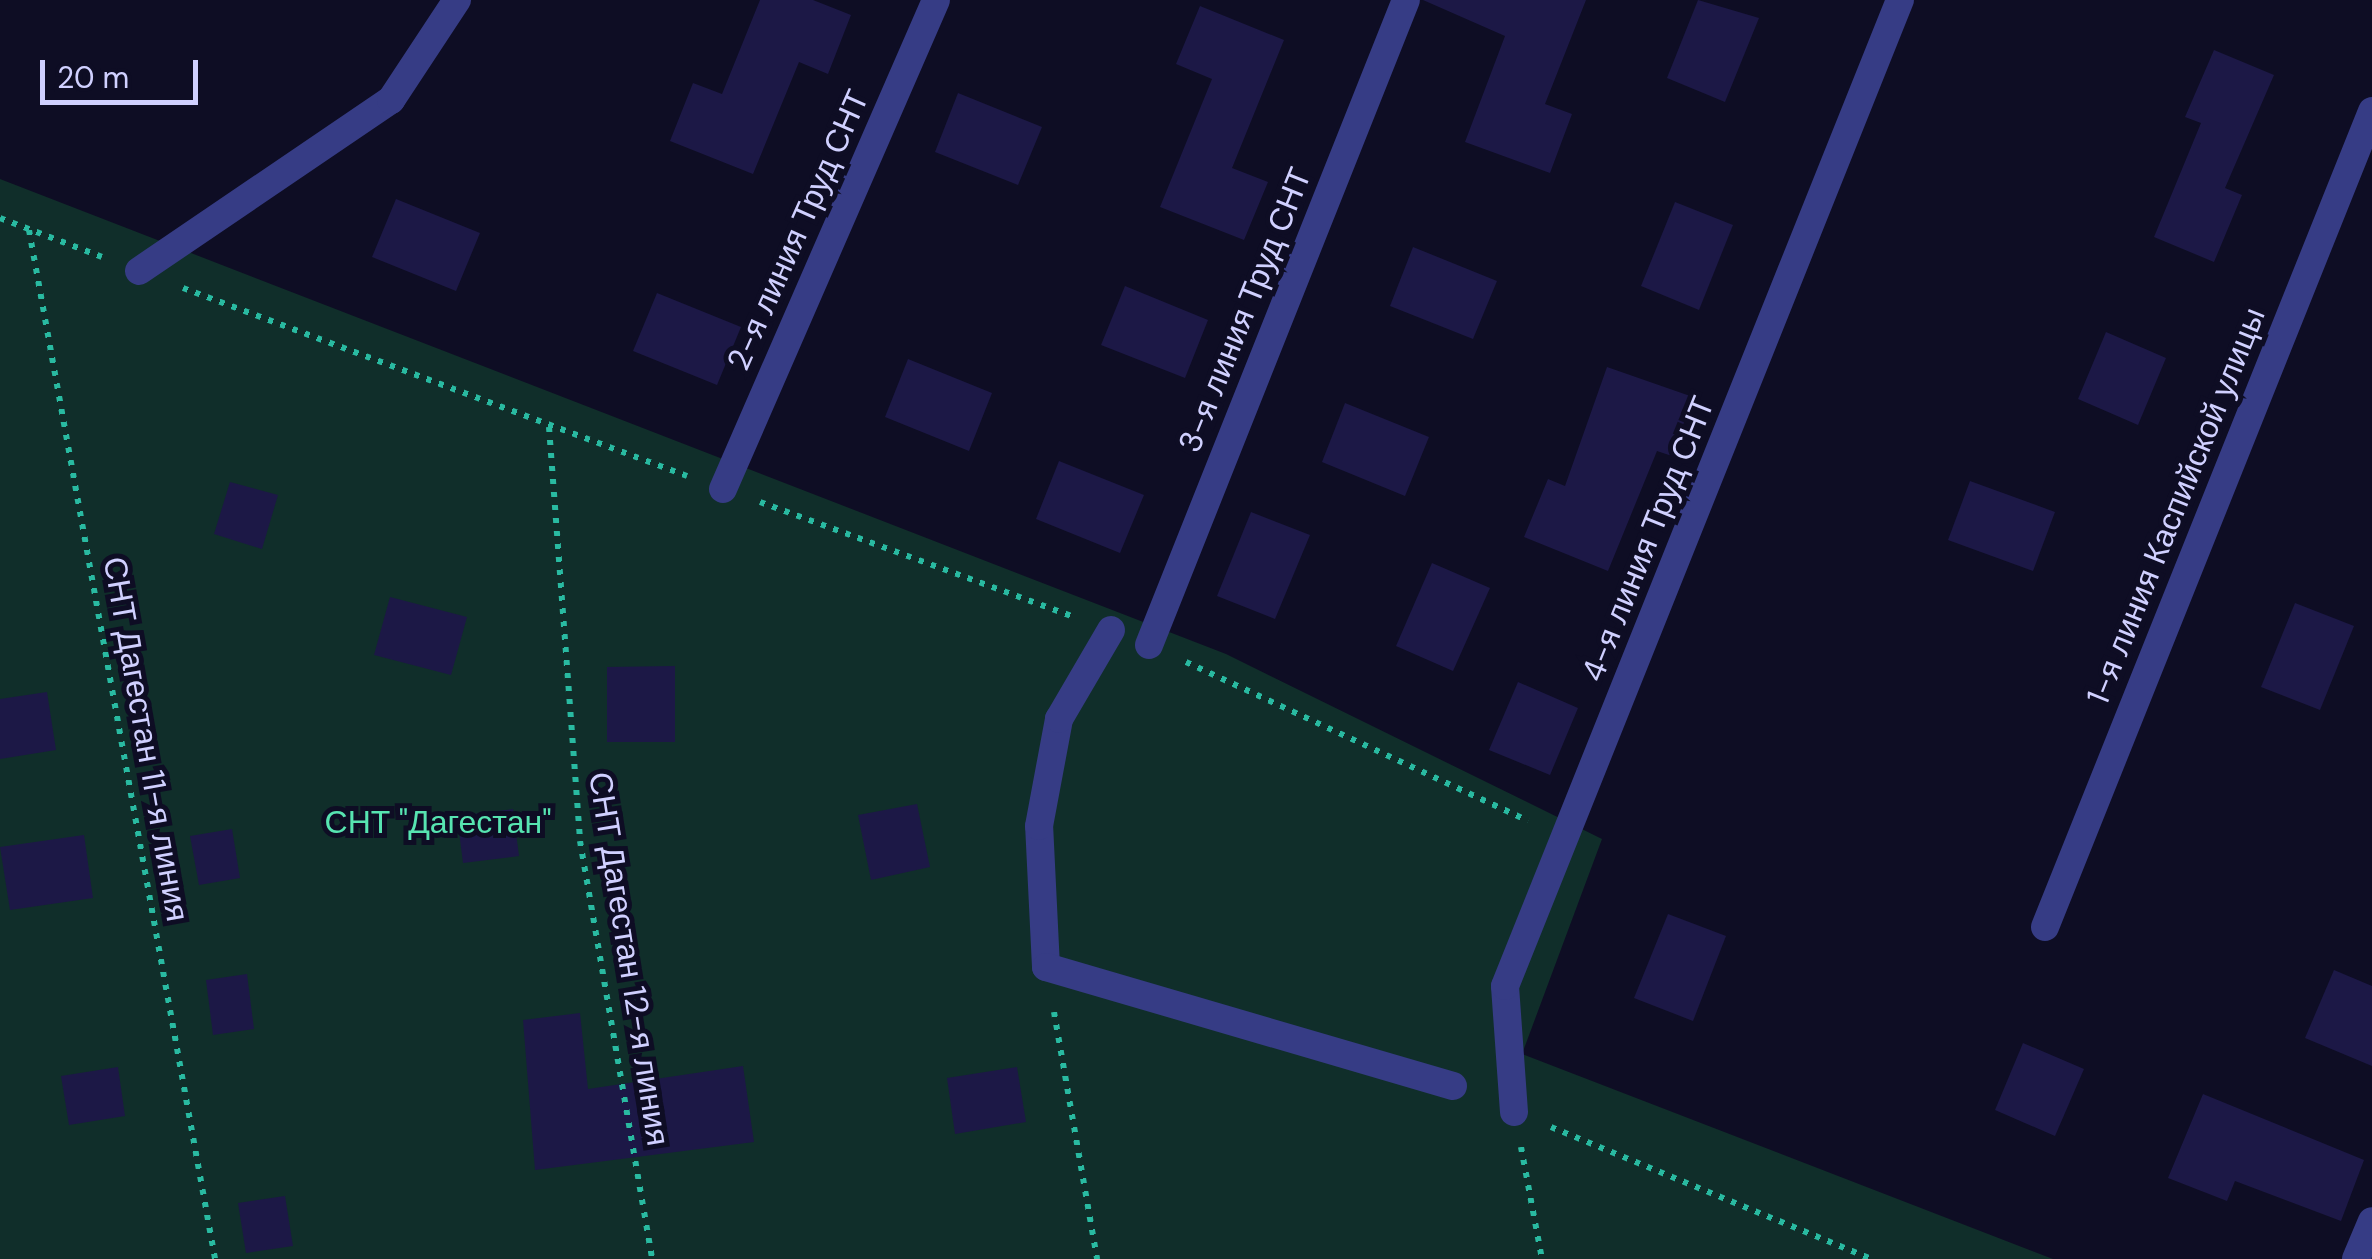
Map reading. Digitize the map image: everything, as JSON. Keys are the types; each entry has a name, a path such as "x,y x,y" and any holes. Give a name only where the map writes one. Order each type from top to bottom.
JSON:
{"street":[{"path":"139,271 391,100 457,0"},
{"name":"2-я линия Труд СНТ","path":"724,488 936,0"},
{"name":"3-я линия Труд СНТ","path":"1149,645 1406,0"},
{"name":"4-я линия Труд СНТ","path":"1514,1112 1505,986 1900,0"},
{"name":"1-я линия Каспийской улицы","path":"2046,927 2372,111"},
{"path":"1110,630 1059,719 1039,826 1046,966 1453,1086"},
{"path":"2356,1259 2372,1221"}],"path":[{"path":"0,218 549,426 1110,630"},
{"name":"СНТ Дагестан 11-я линия","path":"28,229 215,1259"},
{"name":"СНТ Дагестан 12-я линия","path":"549,426 580,841 652,1259"},
{"path":"1149,645 1566,839"},
{"path":"1046,966 1097,1259"},
{"path":"1514,1112 1542,1259"},
{"path":"1514,1112 1871,1259"}],"green space":[{"name":"СНТ \"Дагестан\"","path":"0,179 1226,654 1602,839 1522,1054 2053,1259 0,1259"}],"building":[{"path":"760,0 813,0 851,15 828,74 799,62 753,174 670,141 693,83 722,94"},
{"path":"1423,0 1586,0 1545,104 1572,114 1550,173 1465,142 1505,36"},
{"path":"1698,0 1759,18 1725,102 1667,78"},
{"path":"1200,6 1284,40 1232,168 1268,182 1244,240 1160,207 1212,79 1176,64"},
{"path":"2214,50 2274,75 2225,188 2242,195 2214,262 2154,237 2201,123 2185,117"},
{"path":"958,93 1042,127 1018,185 935,152"},
{"path":"396,199 480,233 456,291 372,257"},
{"path":"1675,202 1733,225 1699,310 1641,286"},
{"path":"1413,247 1497,281 1473,339 1390,306"},
{"path":"1125,286 1208,320 1185,378 1101,345"},
{"path":"657,293 741,327 717,385 633,351"},
{"path":"2106,332 2166,358 2138,425 2078,399"},
{"path":"908,359 992,393 969,451 885,417"},
{"path":"1607,367 1693,397 1672,456 1657,451 1608,571 1524,537 1548,479 1565,486"},
{"path":"1345,403 1429,437 1405,496 1322,462"},
{"path":"1059,461 1144,495 1120,553 1036,519"},
{"path":"1970,481 2055,512 2033,571 1948,540"},
{"path":"230,482 278,495 262,549 214,534"},
{"path":"1251,512 1310,535 1275,619 1217,596"},
{"path":"1432,563 1490,588 1453,671 1396,646"},
{"path":"390,597 467,617 451,675 374,655"},
{"path":"2295,603 2354,626 2320,710 2261,687"},
{"path":"675,666 675,742 607,742 607,667"},
{"path":"1518,682 1578,708 1550,775 1489,750"},
{"path":"47,692 56,750 0,759 0,699"},
{"path":"917,804 930,867 871,880 858,815"},
{"path":"513,809 519,856 463,863 457,816"},
{"path":"232,829 240,878 199,885 190,836"},
{"path":"84,835 93,898 10,910 0,847"},
{"path":"1668,914 1726,936 1693,1021 1634,998"},
{"path":"2334,970 2372,986 2372,1066 2305,1038"},
{"path":"247,974 254,1029 213,1035 206,980"},
{"path":"580,1013 588,1089 743,1066 754,1142 535,1170 523,1020"},
{"path":"2023,1043 2084,1069 2055,1136 1995,1110"},
{"path":"118,1067 125,1116 69,1125 61,1076"},
{"path":"1017,1067 1026,1122 955,1134 947,1078"},
{"path":"2203,1094 2364,1160 2341,1221 2235,1181 2227,1201 2168,1178"},
{"path":"285,1196 293,1246 246,1253 238,1203"}]}
